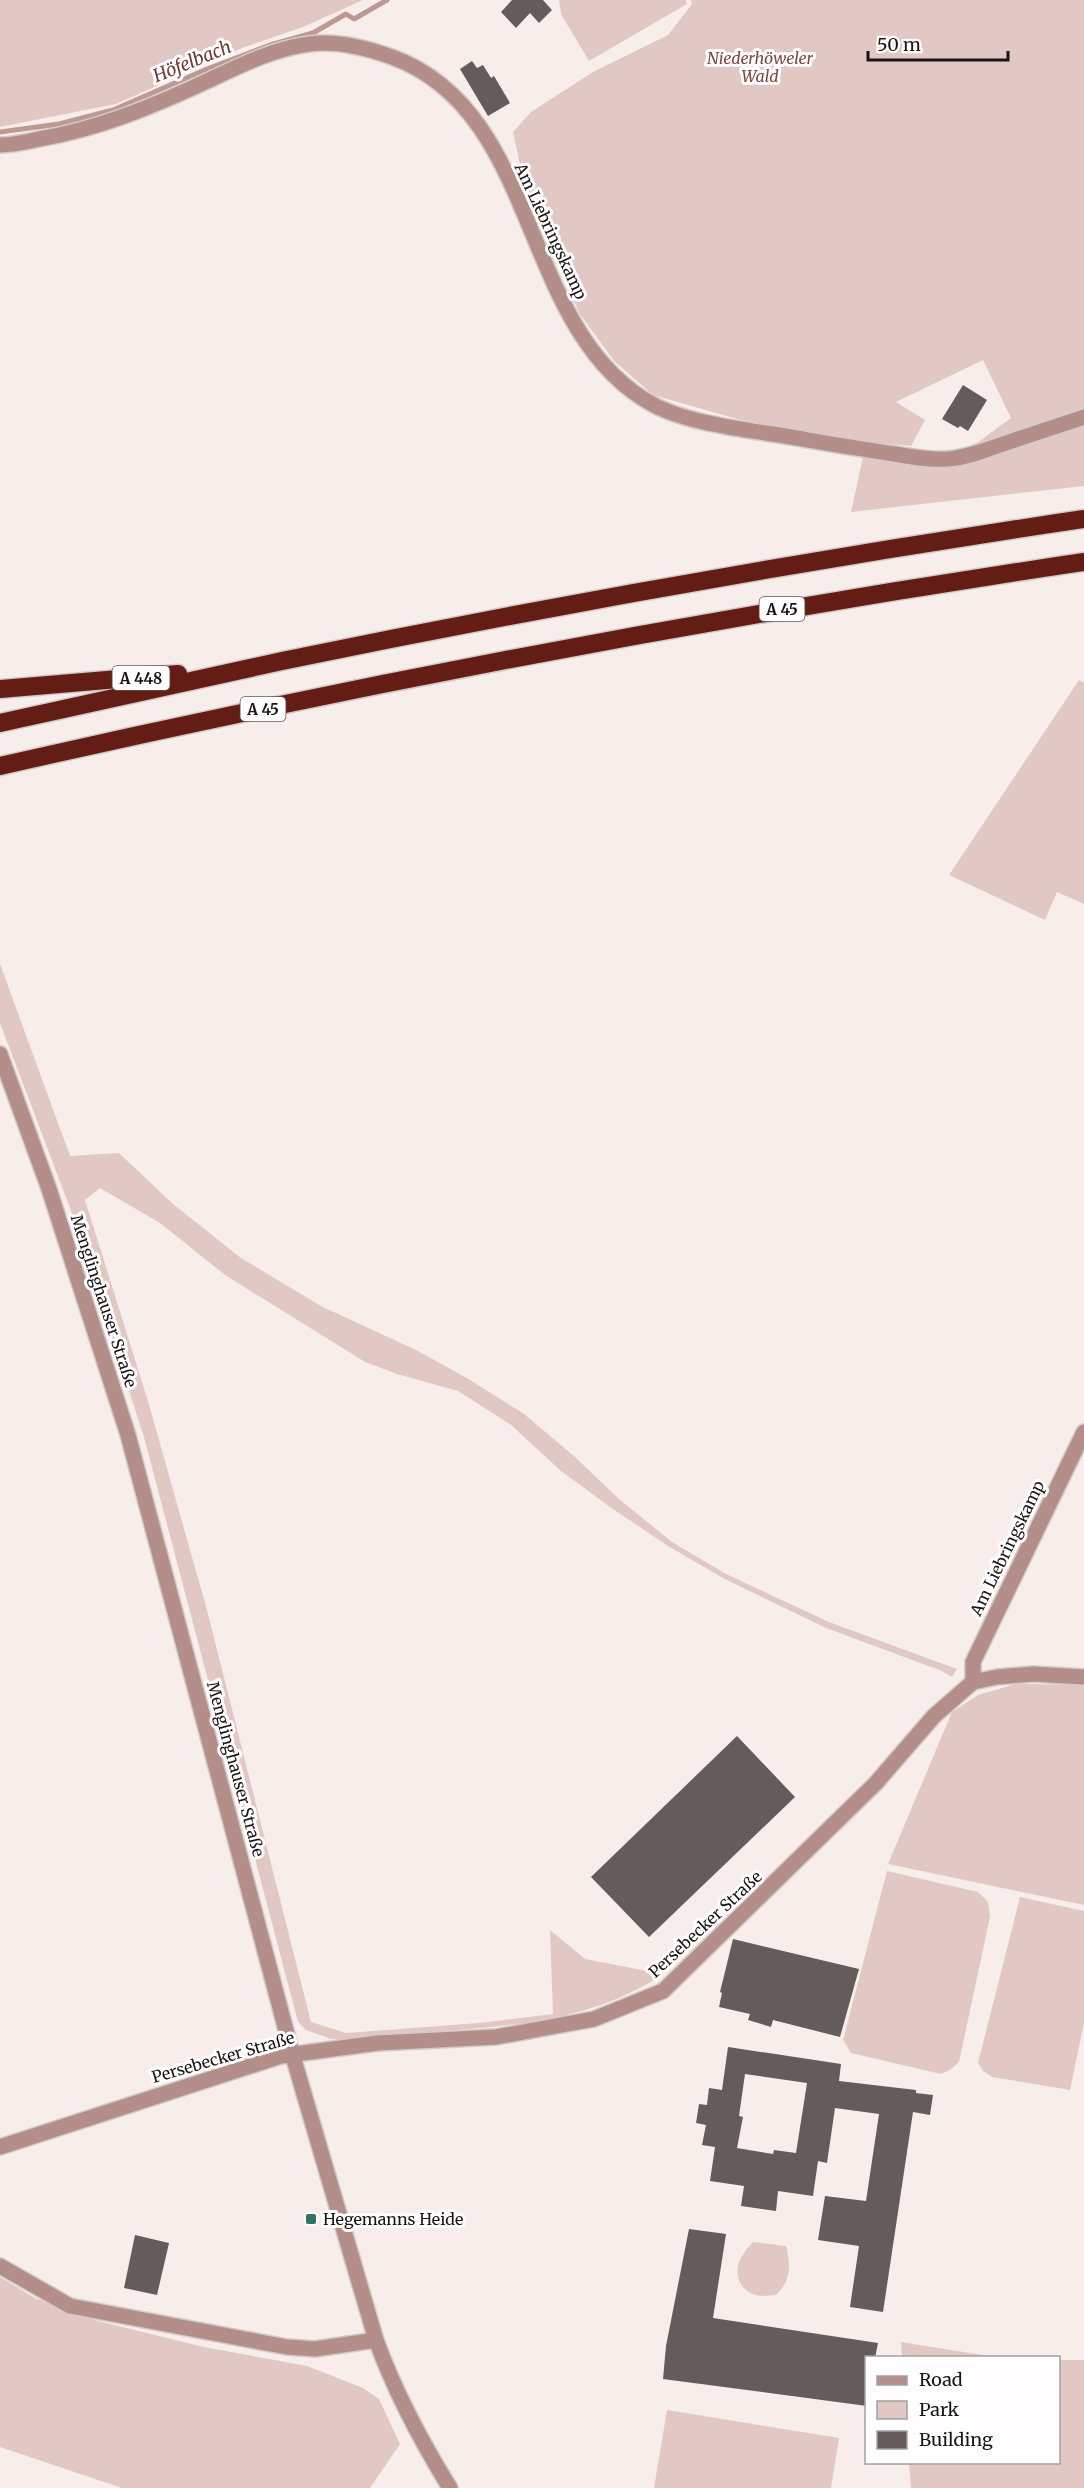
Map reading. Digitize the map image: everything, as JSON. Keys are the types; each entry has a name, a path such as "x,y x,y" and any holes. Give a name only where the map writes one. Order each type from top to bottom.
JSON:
{"highway":[{"path":"0,723 281,662 742,574 1084,519"},
{"name":"A 45","path":"0,765 343,692 654,632 874,594 1084,562"},
{"name":"A 448","path":"0,689 177,674 281,662"}],"street":[{"name":"Am Liebringskamp","path":"0,145 62,135 98,126 158,104 278,50 312,43 345,44 392,57 418,68 441,83 463,104 493,147 567,310 589,344 624,384 654,405 694,419 764,433 880,452 947,459 978,453 1084,417"},
{"name":"Menglinghauser Straße","path":"0,1054 49,1189 128,1435 292,2053 376,2340 407,2414 450,2488"},
{"name":"Am Liebringskamp","path":"972,1682 973,1662 1084,1432"},
{"path":"972,1682 1033,1674 1084,1677"},
{"name":"Persebecker Straße","path":"0,2147 292,2053 378,2043 496,2037 594,2019 663,1991 876,1783 934,1716 972,1682"},
{"path":"0,2266 70,2306 287,2347 315,2349 376,2340"}],"green space":[{"path":"0,0 363,0 303,27 242,48 116,104 0,127"},
{"path":"559,0 686,0 687,4 589,61 561,14"},
{"name":"Niederhöweler Wald","path":"691,0 1084,0 1084,486 851,512 863,457 947,465 1011,418 983,360 896,402 925,420 911,446 851,441 737,419 653,395 614,361 580,314 518,182 520,165 513,132 531,112 593,72 668,35 692,4"},
{"path":"1079,680 1084,683 1084,904 1057,892 1045,920 949,875"},
{"path":"0,964 70,1156 119,1153 173,1204 241,1258 321,1306 416,1350 523,1413 575,1457 619,1499 672,1542 726,1574 829,1622 957,1669 952,1677 942,1671 826,1628 723,1578 668,1546 610,1507 561,1471 511,1425 458,1391 397,1374 365,1362 225,1275 160,1223 100,1188 85,1200 148,1401 207,1610 311,2022 346,2033 479,2023 553,2014 550,1930 585,1959 652,1972 657,1978 604,2004 519,2024 382,2037 331,2039 306,2030 298,2022 144,1437 70,1208 0,1023"},
{"path":"1016,1684 1084,1685 1084,1905 888,1864 952,1712 978,1695"},
{"path":"887,1871 978,1892 988,1902 990,1917 959,2062 941,2074 851,2053 843,2040"},
{"path":"1020,1897 1084,1911 1084,2023 1070,2090 992,2077 983,2071 978,2063"},
{"path":"753,2242 786,2246 789,2260 787,2278 776,2295 756,2295 744,2289 738,2278 740,2259"},
{"path":"0,2277 35,2298 98,2321 204,2347 307,2366 363,2388 379,2399 400,2444 370,2488 122,2488 0,2447"},
{"path":"901,2342 989,2356 902,2356"},
{"path":"1060,2360 1084,2360 1084,2488 911,2488 909,2464 1060,2464"},
{"path":"667,2410 839,2438 831,2488 654,2488"}],"building":[{"path":"512,0 543,0 552,10 539,23 530,13 516,28 501,12"},
{"path":"472,61 477,68 483,65 491,78 494,76 510,103 488,116 460,69"},
{"path":"963,385 987,400 968,431 942,419"},
{"path":"737,1736 795,1797 649,1937 591,1877"},
{"path":"733,1939 859,1969 840,2037 773,2020 771,2027 748,2020 750,2014 719,2007 722,1993 720,1992"},
{"path":"728,2047 841,2064 839,2081 916,2090 916,2093 933,2095 930,2115 913,2112 883,2312 850,2307 859,2246 818,2240 825,2196 866,2201 879,2114 835,2108 827,2163 818,2161 813,2196 778,2191 776,2211 741,2206 744,2186 710,2181 715,2147 702,2145 706,2125 696,2123 699,2104 707,2105 709,2088 722,2090","holes":["745,2074 807,2083 796,2153 774,2150 773,2154 737,2148 743,2117 739,2116"]},
{"path":"689,2229 726,2234 713,2318 878,2343 875,2356 865,2356 865,2406 663,2379 666,2346"},
{"path":"135,2235 169,2243 157,2295 124,2288"}],"waterway":[{"name":"Höfelbach","path":"0,132 59,124 113,110 207,69 270,45 313,33 346,14 354,19 387,0"}],"place":[{"name":"Hegemanns Heide","path":"311,2219"}]}
